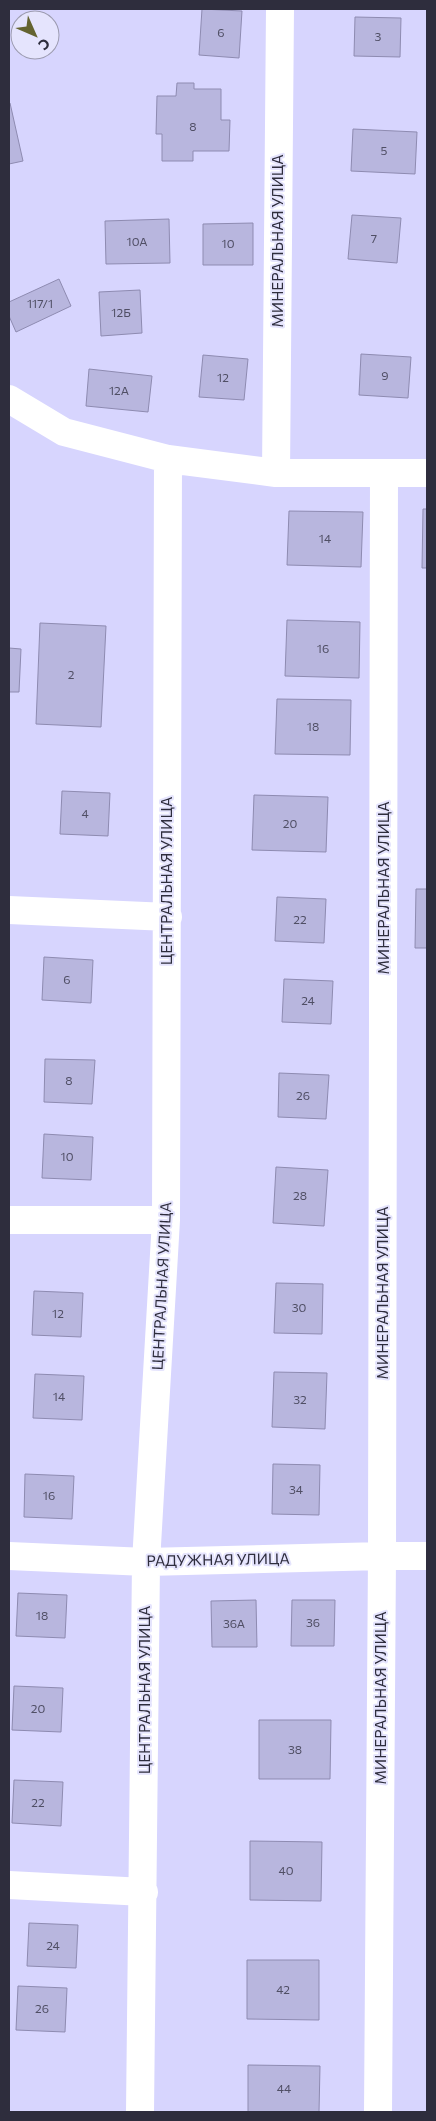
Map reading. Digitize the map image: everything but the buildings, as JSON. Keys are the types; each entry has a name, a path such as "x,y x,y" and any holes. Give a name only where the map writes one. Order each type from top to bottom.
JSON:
{"street":[{"name":"МИНЕРАЛЬНАЯ УЛИЦА","path":"276,473 280,9"},
{"path":"9,399 64,432 168,459 276,473 427,473"},
{"name":"ЦЕНТРАЛЬНАЯ УЛИЦА","path":"140,2112 144,1892 146,1562 166,1220 168,459"},
{"name":"МИНЕРАЛЬНАЯ УЛИЦА","path":"378,2112 382,1556 384,474"},
{"path":"9,910 168,917"},
{"path":"9,1220 166,1220"},
{"name":"РАДУЖНАЯ УЛИЦА","path":"9,1556 146,1562 427,1556"},
{"path":"9,1885 144,1892"}]}
